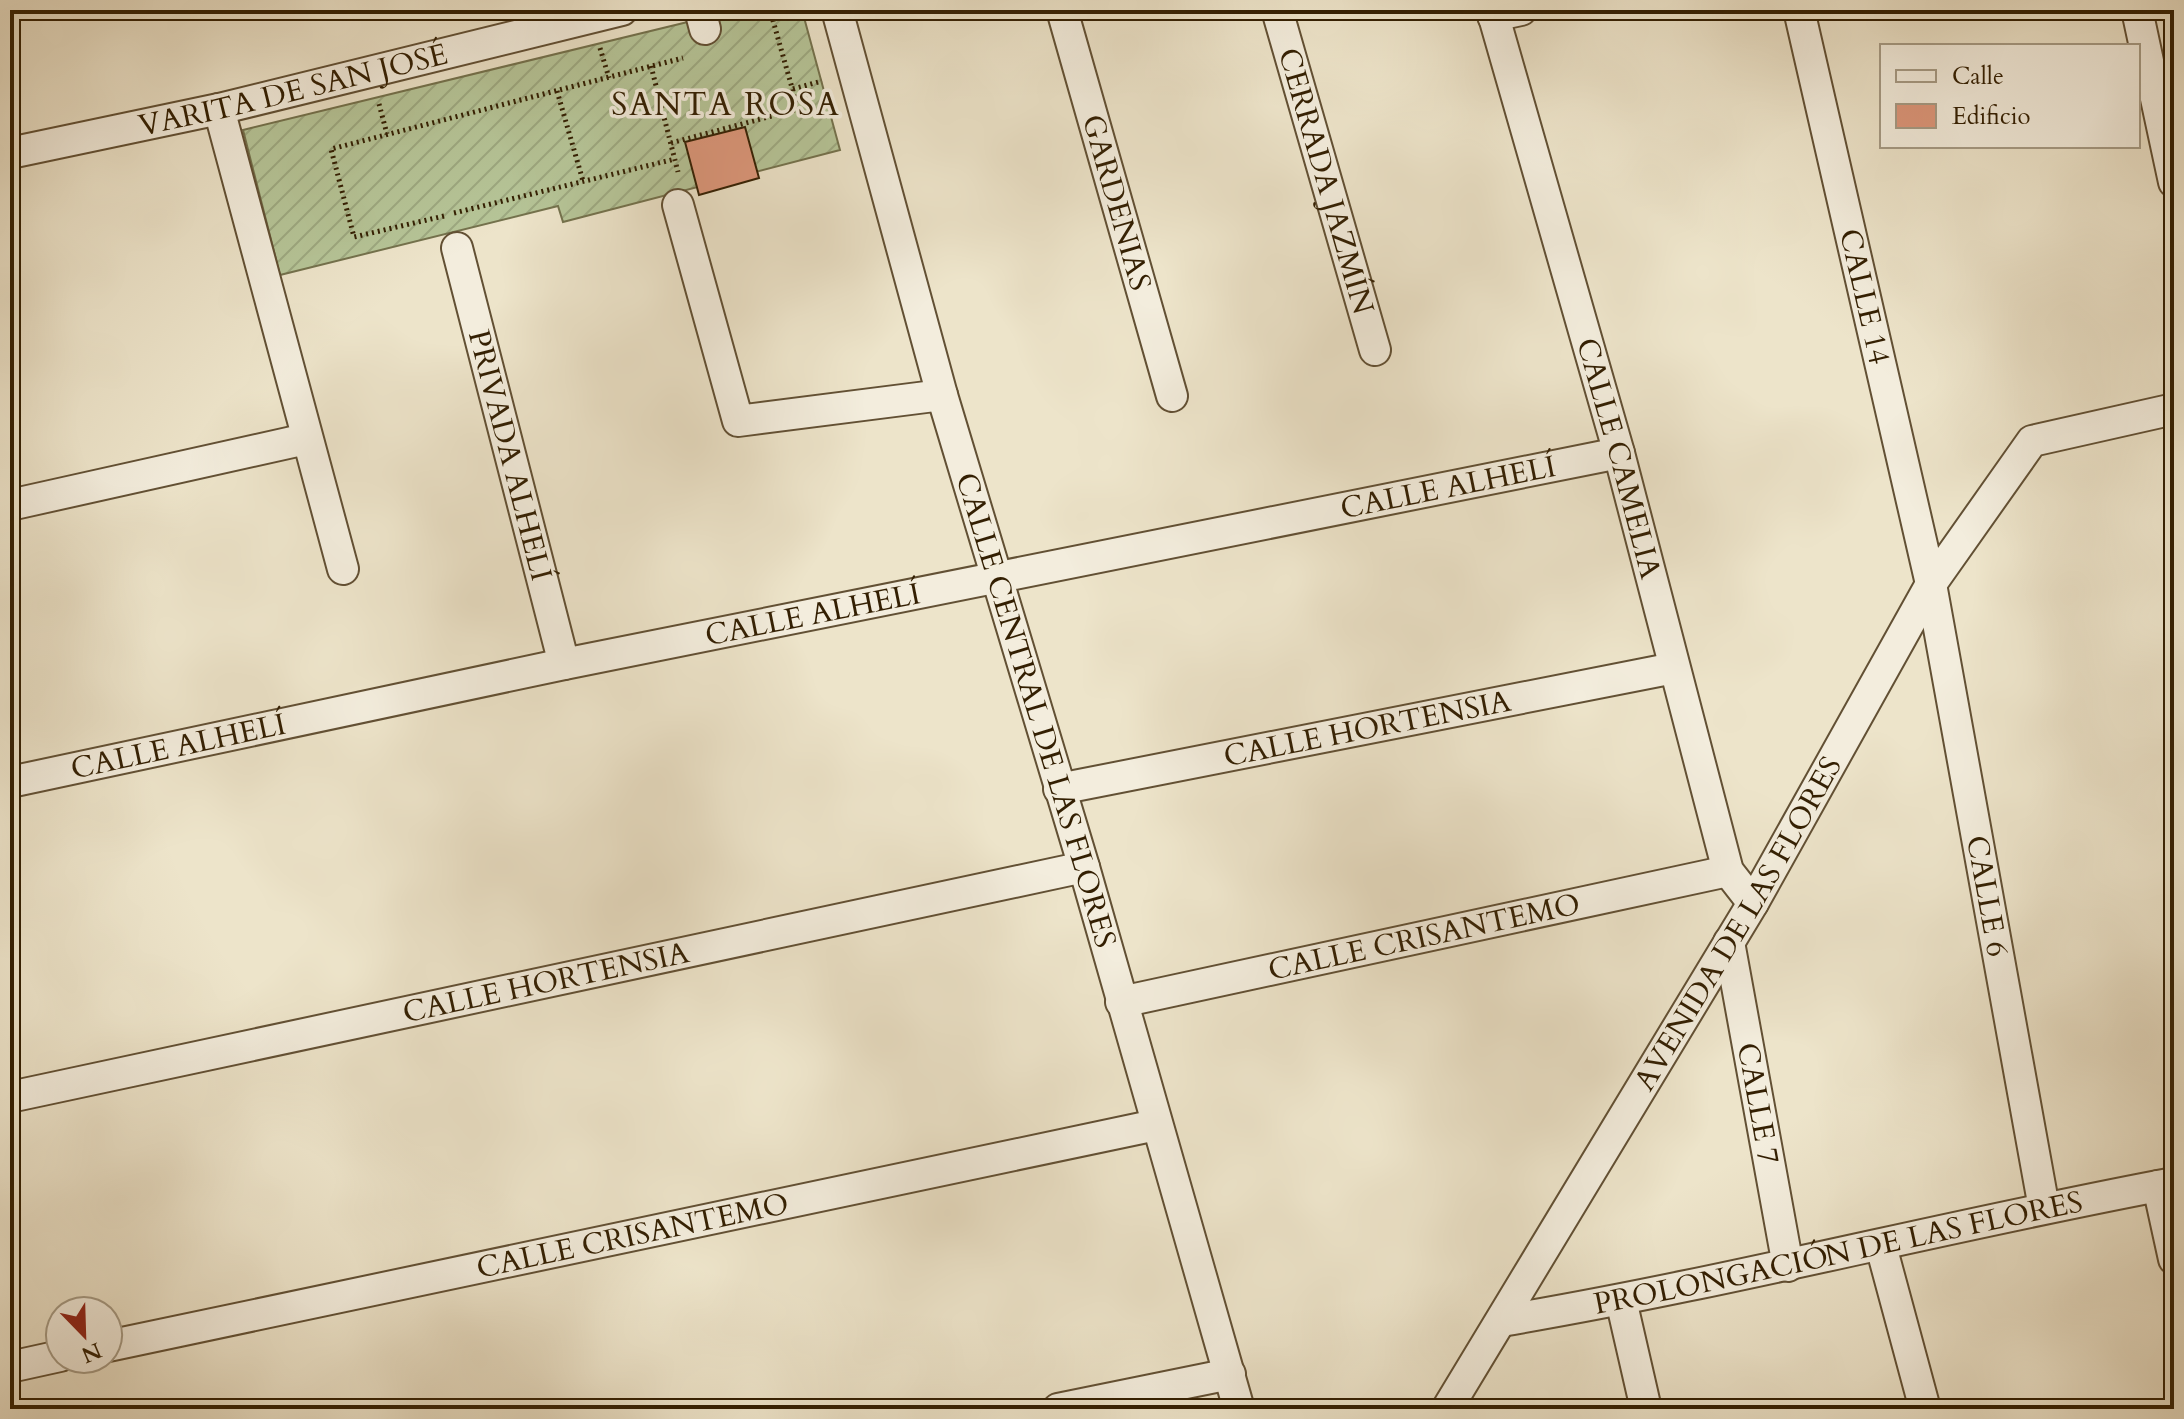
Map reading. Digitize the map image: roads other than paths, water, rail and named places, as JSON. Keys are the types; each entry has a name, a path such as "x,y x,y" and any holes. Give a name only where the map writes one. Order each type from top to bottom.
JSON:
{"street":[{"name":"VARITA DE SAN JOSÉ","path":"10,153 219,109 590,13 622,10"},
{"name":"CALLE CENTRAL DE LAS FLORES","path":"837,10 942,395 1084,867 1239,1409"},
{"name":"GARDENIAS","path":"1062,10 1172,396"},
{"name":"CERRADA JAZMÍN","path":"1277,10 1375,350"},
{"name":"CALLE 14","path":"1799,10 1931,584"},
{"path":"2137,10 2174,182"},
{"name":"CALLE CAMELIA","path":"1502,12 1728,871 1753,903"},
{"path":"219,109 343,569"},
{"path":"678,205 738,421 942,395"},
{"name":"PRIVADA ALHELÍ","path":"457,248 564,664"},
{"name":"AVENIDA DE LAS FLORES","path":"1447,1409 1753,903 1931,584 2032,441 2174,409"},
{"path":"10,505 306,439"},
{"name":"CALLE ALHELÍ","path":"10,782 564,664 1619,453"},
{"name":"CALLE 6","path":"1931,584 2044,1208"},
{"name":"CALLE HORTENSIA","path":"1059,789 1674,668"},
{"name":"CALLE HORTENSIA","path":"10,1097 1084,867"},
{"name":"CALLE CRISANTEMO","path":"1121,1002 1728,871"},
{"name":"CALLE 7","path":"1729,942 1788,1266"},
{"name":"CALLE CRISANTEMO","path":"124,1343 1156,1125"},
{"path":"2166,1185 2174,1259"},
{"name":"PROLONGACIÓN DE LAS FLORES","path":"1501,1321 1788,1266 2044,1208 2166,1185"},
{"path":"1881,1246 1925,1409"},
{"path":"1621,1300 1646,1409"},
{"path":"10,1367 44,1360"},
{"path":"1058,1409 1230,1374"}],"district":[{"name":"SANTA ROSA","path":"726,104"}]}
